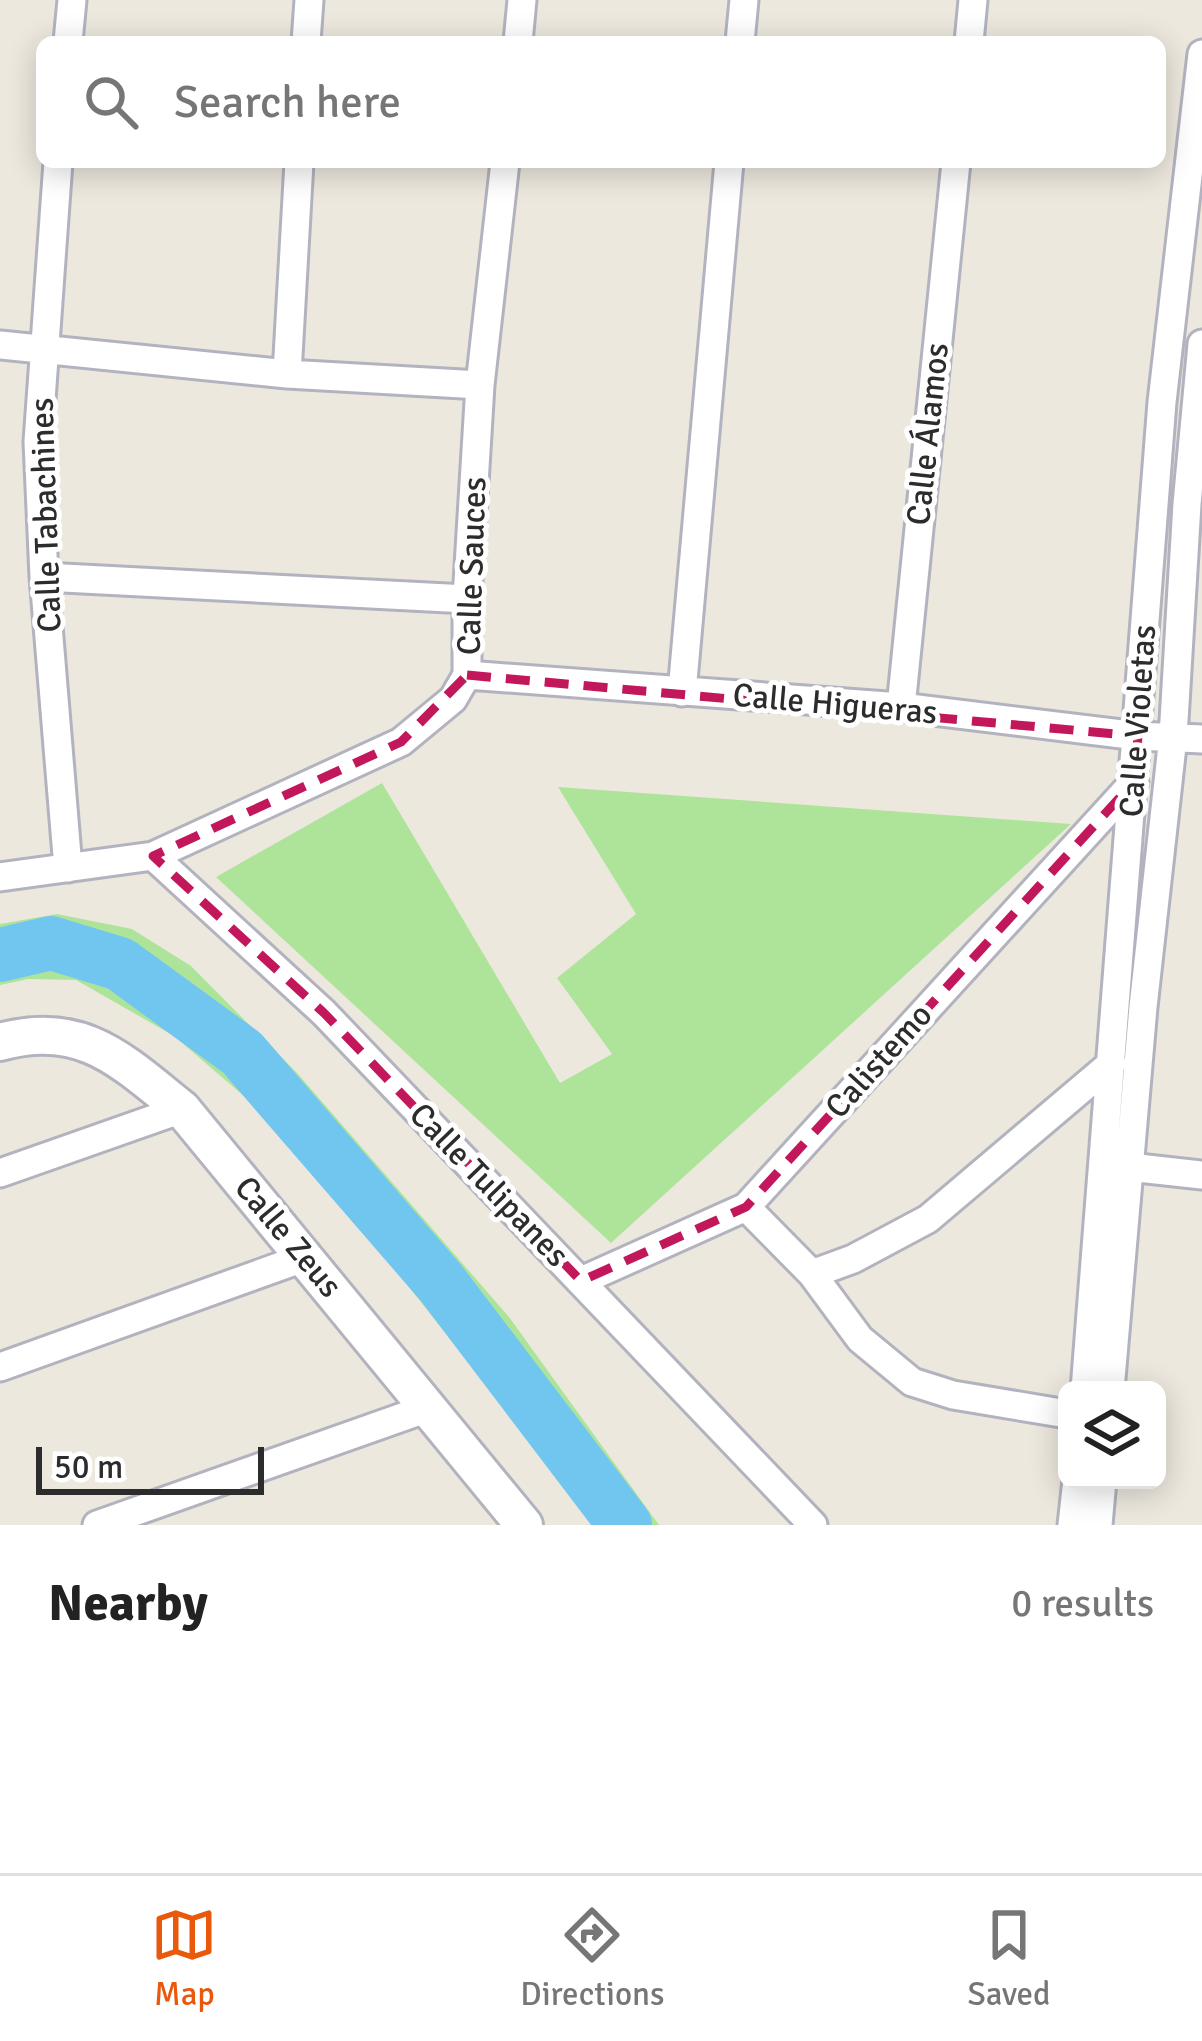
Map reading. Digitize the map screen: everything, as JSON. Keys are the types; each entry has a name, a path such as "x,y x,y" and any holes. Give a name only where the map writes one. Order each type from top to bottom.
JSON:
{"street":[{"path":"69,36 72,0"},
{"path":"306,36 309,0"},
{"path":"519,36 522,0"},
{"path":"741,36 744,0"},
{"path":"970,36 973,0"},
{"name":"Calle Violetas","path":"1086,1381 1162,402 1202,54"},
{"name":"Calle Tabachines","path":"58,168 38,442 68,868"},
{"path":"287,374 299,168"},
{"name":"Calle Sauces","path":"0,878 153,856 401,742 444,709 467,675 480,386 504,168"},
{"path":"682,692 729,168"},
{"name":"Calle Álamos","path":"901,706 955,168"},
{"name":"Calle Violetas","path":"1111,1381 1173,737 1202,344"},
{"path":"0,345 287,374 480,386"},
{"path":"1154,500 1187,503"},
{"path":"44,577 467,599"},
{"name":"Calle Higueras","path":"467,675 901,706 1202,740"},
{"name":"Calistemo","path":"581,1281 746,1207 1134,782"},
{"name":"Calle Tulipanes","path":"153,856 324,1013 813,1525"},
{"name":"Calle Zeus","path":"0,1042 45,1035 95,1045 122,1060 182,1109 524,1525"},
{"path":"812,1274 853,1259 928,1219 1112,1063"},
{"path":"0,1173 182,1109"},
{"path":"1104,1150 1129,1167 1202,1175"},
{"path":"746,1207 812,1274 860,1339 912,1382 953,1396 1058,1413"},
{"path":"0,1366 306,1257"},
{"path":"97,1525 428,1408"},
{"path":"1072,1525 1076,1489"},
{"path":"1098,1525 1101,1489"}],"highlighted area":[{"path":"467,675 1138,736 1134,782 746,1207 581,1281 324,1013 153,856 401,742"}],"green space":[{"path":"382,783 560,1083 612,1054 557,978 636,914 558,787 1071,824 611,1243 216,877"},
{"path":"57,914 132,929 191,966 298,1074 509,1317 659,1525 597,1525 289,1135 174,1036 76,980 28,979 0,985 0,924"}],"waterway":[{"path":"0,955 51,943 120,964 242,1053 441,1283 625,1525"}]}
